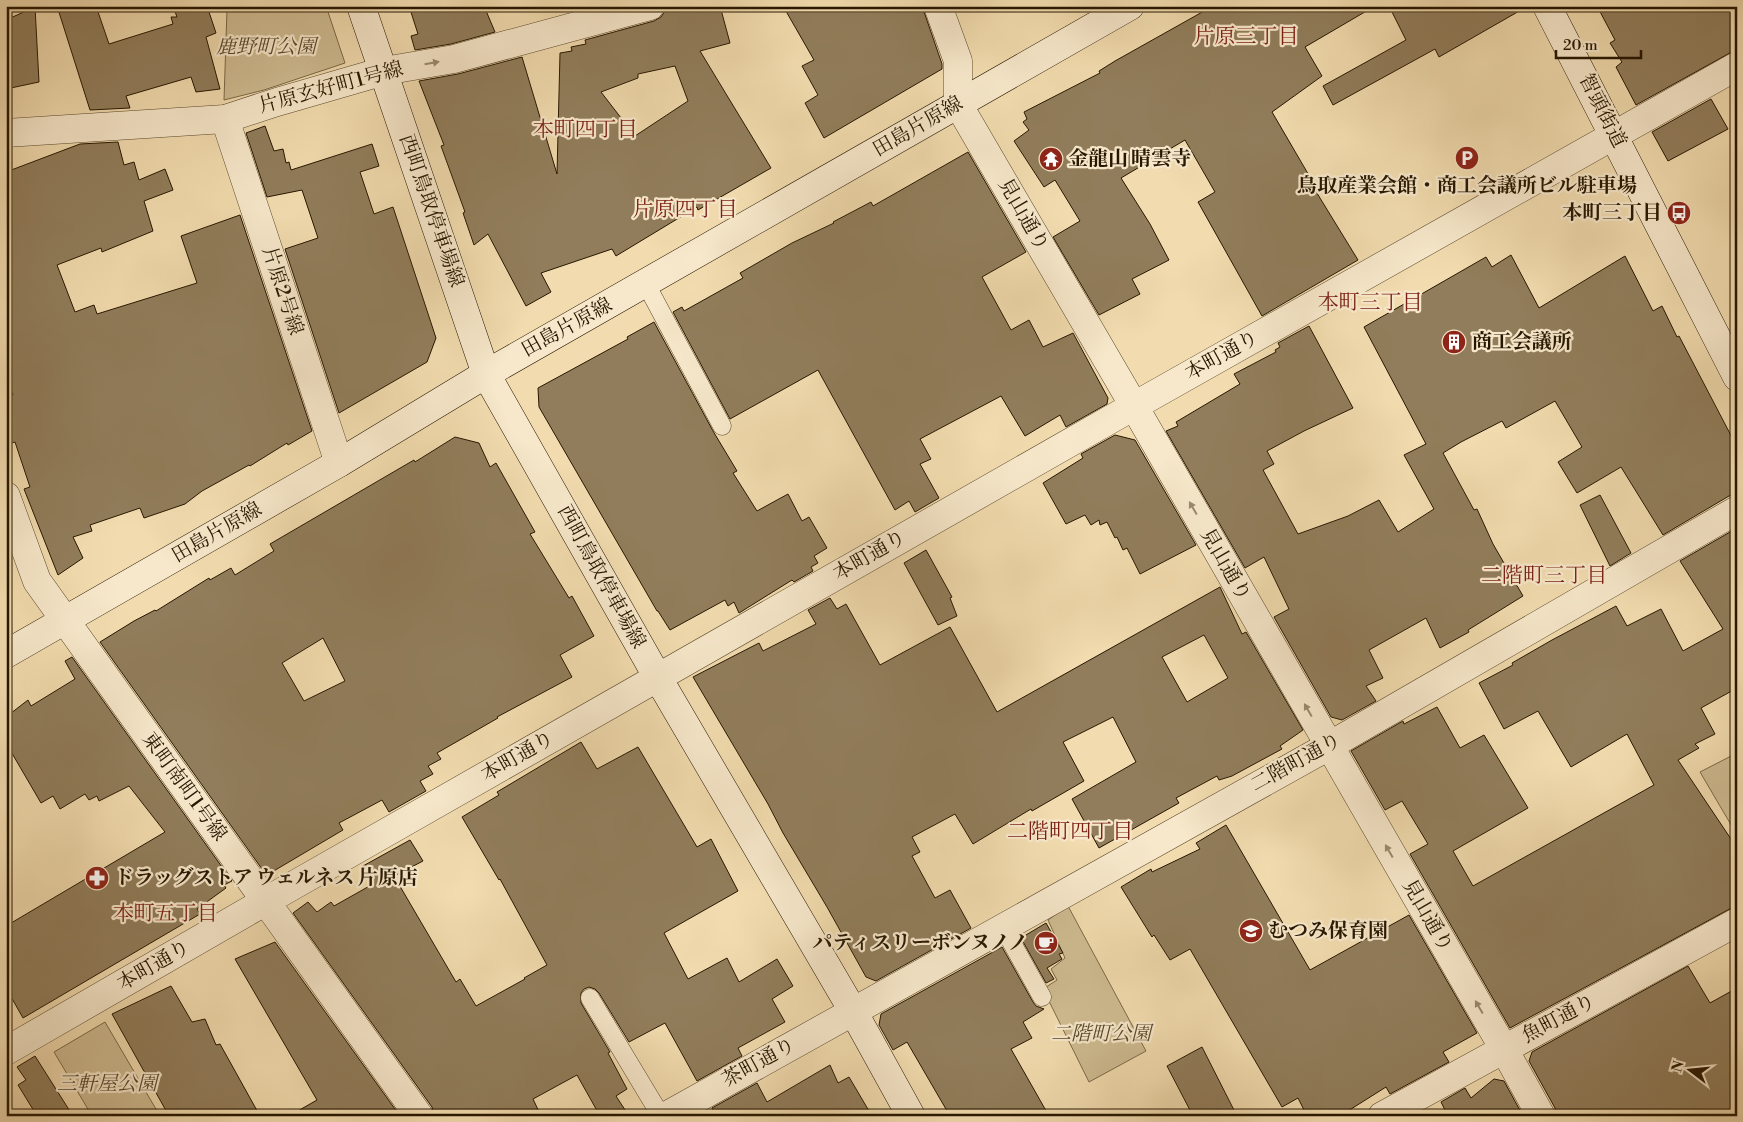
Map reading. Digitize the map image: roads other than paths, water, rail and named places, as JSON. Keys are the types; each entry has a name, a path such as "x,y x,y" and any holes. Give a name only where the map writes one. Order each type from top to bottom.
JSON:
{"street":[{"name":"西町鳥取停車場線","path":"361,6 486,374 658,678 853,1010 911,1116"},
{"name":"片原玄好町1号線","path":"6,133 224,119 384,71 454,59 650,6"},
{"path":"938,6 958,60 958,104"},
{"name":"田島片原線","path":"6,654 339,464 486,374 1130,6"},
{"name":"智頭街道","path":"1547,6 1737,376"},
{"name":"本町通り","path":"6,1051 1134,406 1737,66"},
{"name":"見山通り","path":"958,104 1134,406 1541,1116"},
{"name":"片原2号線","path":"224,119 339,464"},
{"name":"東町南町1号線","path":"6,496 37,582 419,1116"},
{"name":"二階町通り","path":"853,1010 1328,746 1737,510"},
{"name":"魚町通り","path":"1382,1116 1737,922"},
{"name":"茶町通り","path":"666,1116 853,1010"}],"lane":[{"path":"646,284 722,426"},
{"path":"1002,927 1042,997"},
{"path":"590,998 661,1116"}],"place":[{"name":"鳥取産業会館・商工会議所ビル駐車場","path":"1467,158"},
{"name":"金龍山 晴雲寺","path":"1051,159"},
{"name":"本町三丁目","path":"1679,213"},
{"name":"商工会議所","path":"1454,342"},
{"name":"ドラッグストア ウェルネス 片原店","path":"97,878"},
{"name":"むつみ保育園","path":"1251,931"},
{"name":"パティスリーボンヌノノ","path":"1046,943"}],"district":[{"name":"片原三丁目","path":"1246,37"},
{"name":"本町四丁目","path":"585,130"},
{"name":"片原四丁目","path":"685,210"},
{"name":"本町三丁目","path":"1370,303"},
{"name":"二階町三丁目","path":"1544,576"},
{"name":"二階町四丁目","path":"1070,832"},
{"name":"本町五丁目","path":"165,914"}],"park label":[{"name":"鹿野町公園","path":"266,47"},
{"name":"二階町公園","path":"1101,1034"},
{"name":"三軒屋公園","path":"107,1084"}]}
